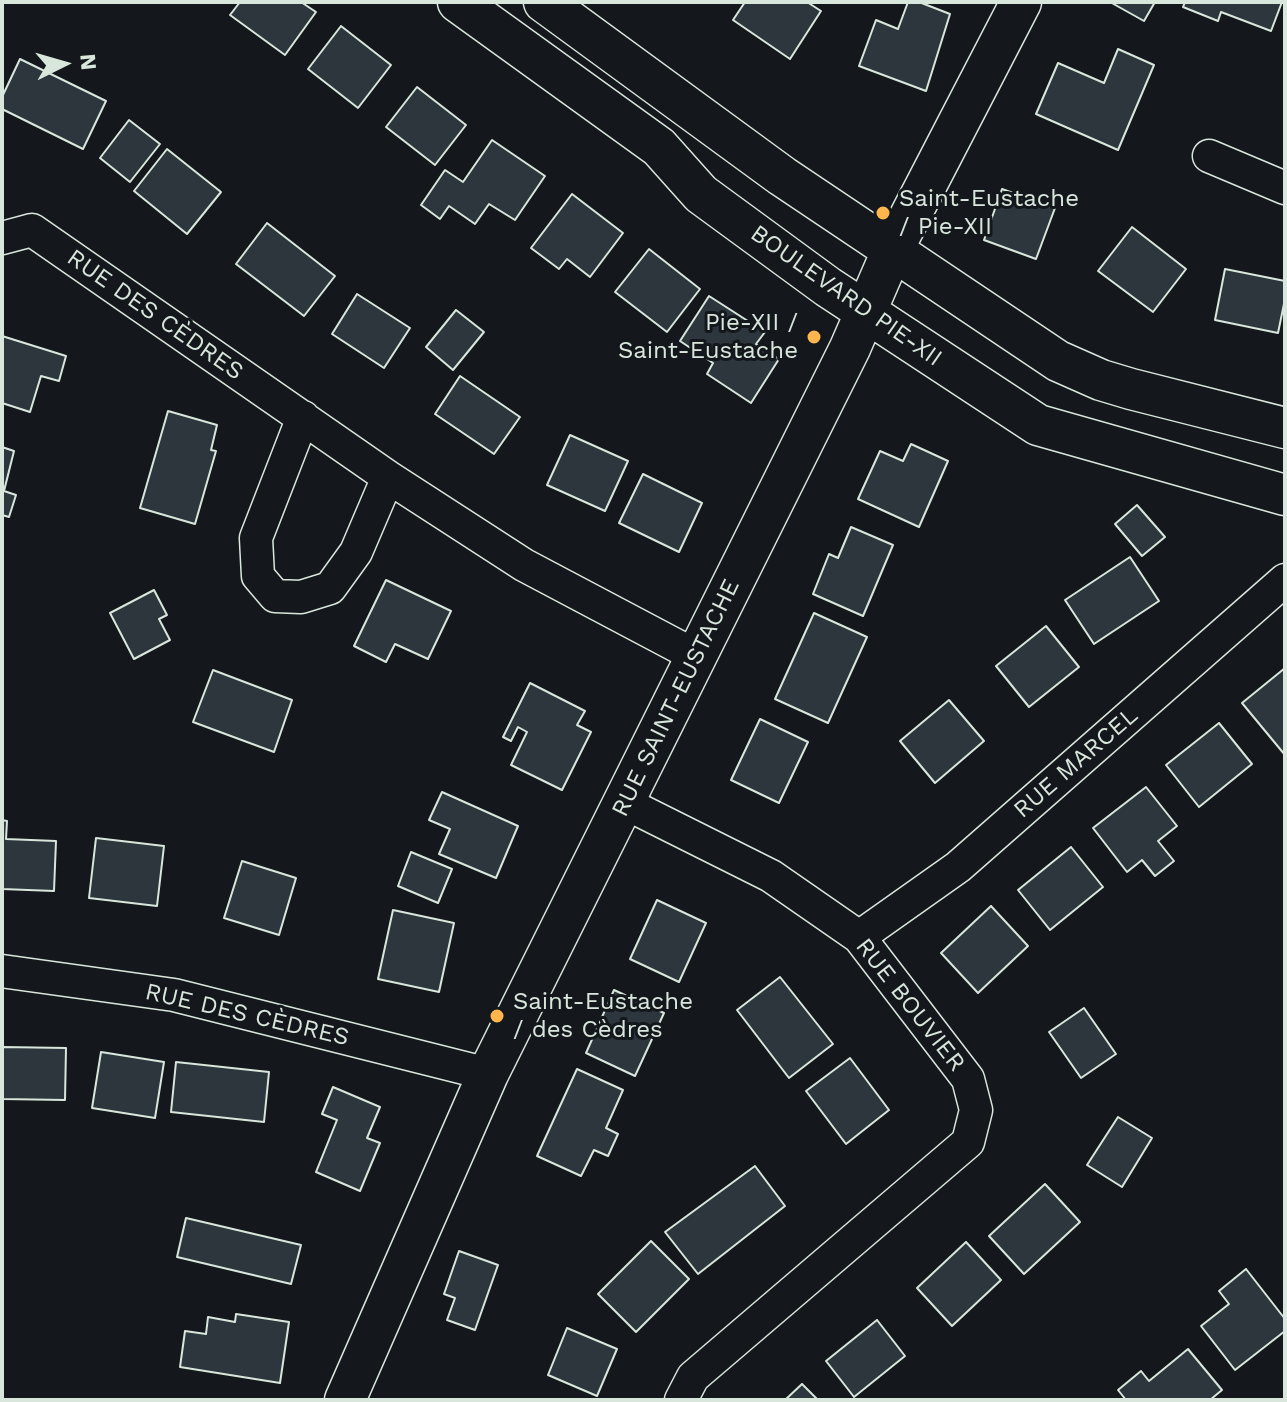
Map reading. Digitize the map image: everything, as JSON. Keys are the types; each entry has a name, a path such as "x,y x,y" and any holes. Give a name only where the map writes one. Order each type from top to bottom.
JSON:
{"street":[{"name":"BOULEVARD PIE-XII","path":"458,2 659,147 701,194 828,287 1038,425 1285,495"},
{"path":"544,2 782,176 1035,348 1078,371 1131,389 1285,428"},
{"name":"RUE SAINT-EUSTACHE","path":"345,1400 488,1074 850,348 892,251 1021,2"},
{"path":"1209,156 1285,188"},
{"name":"RUE DES CÈDRES","path":"2,238 32,230 388,477 524,565 696,656"},
{"path":"303,417 256,538 258,576 275,596 301,597 330,588 356,552 388,477"},
{"name":"RUE MARCEL","path":"859,937 958,867 1285,580"},
{"name":"RUE BOUVIER","path":"625,803 771,876 859,937 968,1079 976,1110 968,1142 693,1377 681,1400"},
{"name":"RUE DES CÈDRES","path":"2,971 174,995 488,1074"}],"building":[{"path":"240,2 301,2 316,12 285,55 230,15"},
{"path":"745,2 807,2 821,11 790,59 733,20"},
{"path":"908,2 919,2 950,14 926,91 859,66 876,20 898,29"},
{"path":"1110,2 1155,2 1144,21"},
{"path":"1185,2 1282,2 1271,31 1221,12 1218,21 1183,7"},
{"path":"341,26 391,65 358,108 308,69"},
{"path":"1118,49 1154,65 1118,150 1036,114 1058,63 1104,83"},
{"path":"20,59 106,101 83,149 2,109 2,97"},
{"path":"417,87 466,125 435,165 386,127"},
{"path":"129,120 160,144 130,182 100,158"},
{"path":"492,140 545,176 515,220 489,204 475,224 449,206 440,219 421,205 445,170 463,182"},
{"path":"167,149 221,192 187,234 134,191"},
{"path":"1002,189 1055,208 1036,259 984,240"},
{"path":"572,194 623,233 590,277 567,259 559,269 531,248"},
{"path":"267,223 335,276 304,316 236,264"},
{"path":"1132,227 1186,269 1153,312 1098,271"},
{"path":"649,249 700,289 667,332 615,292"},
{"path":"1225,269 1285,281 1285,299 1278,333 1215,320"},
{"path":"357,294 410,328 384,368 332,334"},
{"path":"709,296 765,332 756,344 779,359 751,403 707,374 713,363 680,341"},
{"path":"456,310 484,332 453,370 426,347"},
{"path":"2,336 66,356 59,381 41,376 30,412 2,403"},
{"path":"460,376 520,417 494,454 435,414"},
{"path":"168,411 217,425 211,450 216,451 195,524 140,508"},
{"path":"570,435 628,461 605,511 547,485"},
{"path":"911,444 948,461 919,527 858,499 880,451 903,461"},
{"path":"2,447 14,451 4,491 16,495 9,517 2,515"},
{"path":"643,474 702,503 679,552 619,523"},
{"path":"1137,505 1165,537 1142,556 1115,524"},
{"path":"851,527 893,545 863,616 813,594 829,554 838,558"},
{"path":"1130,557 1159,601 1094,644 1065,600"},
{"path":"386,580 451,611 428,659 395,644 386,662 354,646"},
{"path":"154,590 167,615 159,619 170,640 134,659 110,613"},
{"path":"814,613 867,637 828,723 775,699"},
{"path":"1046,626 1079,667 1029,707 996,666"},
{"path":"1285,668 1285,755 1242,703"},
{"path":"213,670 292,700 274,752 193,722"},
{"path":"530,683 585,711 577,725 591,732 562,790 511,765 527,732 518,727 511,741 503,737"},
{"path":"949,700 984,741 935,783 900,741"},
{"path":"760,719 808,742 779,803 731,780"},
{"path":"1219,723 1252,764 1199,807 1166,765"},
{"path":"1146,787 1177,826 1158,841 1174,861 1155,876 1142,860 1127,872 1093,828"},
{"path":"442,792 518,826 496,878 439,854 450,829 429,820"},
{"path":"2,820 7,821 6,839 56,841 54,891 2,889"},
{"path":"96,838 164,846 157,906 89,898"},
{"path":"1071,847 1103,887 1050,930 1018,890"},
{"path":"411,852 452,869 438,903 398,886"},
{"path":"242,861 296,878 279,935 224,918"},
{"path":"657,900 706,923 679,982 630,959"},
{"path":"991,906 1028,946 978,993 941,953"},
{"path":"393,910 454,923 439,992 378,979"},
{"path":"780,977 833,1044 789,1078 737,1010"},
{"path":"614,990 664,1013 635,1076 586,1053"},
{"path":"1084,1008 1116,1054 1081,1078 1049,1032"},
{"path":"3,1047 66,1048 65,1100 2,1099"},
{"path":"101,1052 164,1062 155,1118 92,1108"},
{"path":"850,1058 889,1110 846,1144 806,1091"},
{"path":"176,1062 269,1072 264,1122 171,1112"},
{"path":"577,1069 623,1090 606,1128 618,1134 608,1156 594,1150 581,1176 537,1156"},
{"path":"333,1087 380,1107 367,1138 380,1143 360,1191 316,1172 337,1120 322,1114"},
{"path":"1118,1117 1152,1138 1122,1187 1087,1165"},
{"path":"755,1166 785,1206 698,1274 665,1232"},
{"path":"1045,1184 1080,1222 1024,1274 989,1236"},
{"path":"186,1218 301,1245 291,1284 177,1257"},
{"path":"651,1241 689,1279 636,1332 598,1294"},
{"path":"966,1242 1001,1280 952,1326 917,1288"},
{"path":"459,1251 498,1265 475,1330 447,1320 455,1298 444,1294"},
{"path":"1246,1269 1285,1319 1285,1331 1235,1370 1201,1326 1229,1304 1219,1291"},
{"path":"236,1314 289,1322 280,1383 180,1367 185,1331 206,1334 208,1317 235,1322"},
{"path":"877,1320 905,1356 854,1397 826,1361"},
{"path":"567,1328 617,1349 597,1396 548,1375"},
{"path":"1188,1349 1222,1390 1210,1400 1126,1400 1118,1390 1141,1371 1149,1381"},
{"path":"802,1384 818,1400 785,1400"}],"place":[{"name":"Saint-Eustache / Pie-XII","path":"883,213"},
{"name":"Pie-XII / Saint-Eustache","path":"814,337"},
{"name":"Saint-Eustache / des Cèdres","path":"497,1016"}]}
